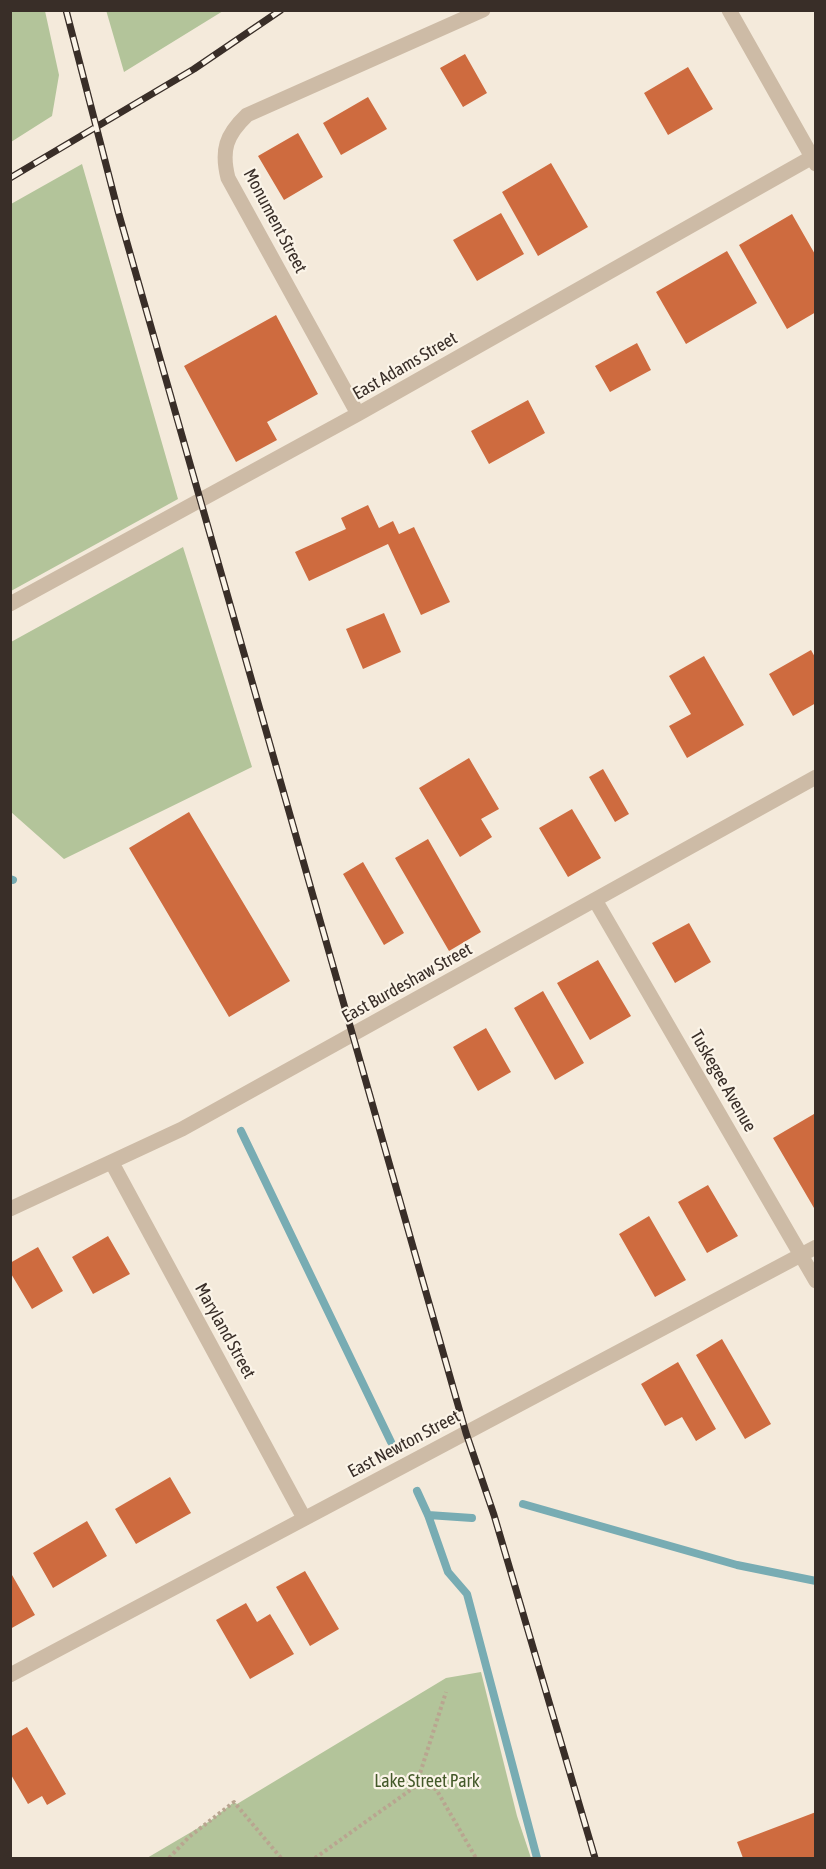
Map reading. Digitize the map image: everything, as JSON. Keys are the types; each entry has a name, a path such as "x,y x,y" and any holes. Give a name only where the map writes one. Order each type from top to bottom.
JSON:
{"street":[{"name":"Monument Street","path":"358,414 228,178 225,149 229,136 247,115 483,10"},
{"path":"729,10 814,159"},
{"name":"East Adams Street","path":"10,604 358,414 814,159"},
{"name":"East Burdeshaw Street","path":"10,1209 182,1129 816,777"},
{"name":"Tuskegee Avenue","path":"595,900 816,1281"},
{"name":"Maryland Street","path":"112,1163 304,1518"},
{"name":"East Newton Street","path":"10,1675 816,1247"}],"path":[{"path":"315,1858 416,1786 446,1692"},
{"path":"416,1786 436,1789 476,1858"},
{"path":"170,1858 189,1837 234,1802 281,1858"}],"green space":[{"path":"11,10 45,11 59,75 52,116 11,142"},
{"path":"106,10 223,10 223,11 124,72"},
{"path":"82,164 178,499 11,591 11,204"},
{"path":"183,547 252,767 64,859 11,812 11,642"},
{"name":"Lake Street Park","path":"481,1672 517,1816 531,1858 147,1858 210,1821 234,1802 237,1804 446,1678"}],"building":[{"path":"465,54 487,93 463,107 440,68"},
{"path":"688,67 713,109 668,135 644,93"},
{"path":"368,97 387,129 341,155 323,123"},
{"path":"298,133 323,177 284,200 258,156"},
{"path":"551,163 588,227 538,256 502,192"},
{"path":"501,213 524,254 477,281 453,240"},
{"path":"792,214 816,256 816,312 787,329 739,245"},
{"path":"727,251 757,303 686,344 656,292"},
{"path":"276,315 318,394 267,422 277,440 236,462 184,366"},
{"path":"637,343 651,370 610,392 595,366"},
{"path":"528,400 545,433 489,464 471,431"},
{"path":"368,505 379,528 393,521 399,534 414,527 450,602 421,615 388,544 309,581 295,552 346,529 341,518"},
{"path":"384,613 401,652 363,669 346,629"},
{"path":"811,650 816,659 816,703 793,716 769,674"},
{"path":"704,656 744,725 687,758 669,726 691,714 669,676"},
{"path":"469,758 499,809 481,819 492,837 460,857 419,788"},
{"path":"603,769 629,814 615,822 589,777"},
{"path":"572,809 601,858 568,877 539,828"},
{"path":"189,812 290,981 229,1017 129,848"},
{"path":"428,839 481,932 449,951 395,858"},
{"path":"363,862 404,933 384,945 343,874"},
{"path":"689,923 711,962 675,983 652,943"},
{"path":"598,960 631,1016 590,1040 557,983"},
{"path":"543,991 584,1063 555,1080 514,1008"},
{"path":"486,1028 511,1072 478,1091 453,1047"},
{"path":"814,1114 816,1117 816,1207 814,1208 773,1138"},
{"path":"708,1185 738,1236 707,1253 678,1202"},
{"path":"649,1216 686,1280 655,1297 619,1234"},
{"path":"108,1236 130,1274 93,1294 72,1257"},
{"path":"38,1247 63,1291 32,1309 10,1272 10,1263"},
{"path":"722,1339 771,1424 745,1439 696,1355"},
{"path":"678,1362 716,1429 696,1441 682,1417 665,1426 641,1384"},
{"path":"170,1477 191,1513 136,1544 115,1509"},
{"path":"87,1521 107,1556 53,1588 33,1553"},
{"path":"305,1571 339,1629 310,1646 276,1587"},
{"path":"12,1575 35,1615 10,1629 10,1576"},
{"path":"246,1603 257,1622 270,1614 294,1654 250,1679 216,1620"},
{"path":"27,1727 66,1794 47,1805 42,1796 28,1804 10,1773 10,1737"},
{"path":"816,1812 816,1858 743,1858 737,1842"}],"waterway":[{"path":"241,1131 391,1442"},
{"path":"417,1491 448,1572 467,1594 537,1858"},
{"path":"523,1504 737,1565 816,1581"},
{"path":"428,1515 472,1518"}],"railway":[{"path":"66,10 118,211 466,1433 494,1515 595,1858"},
{"path":"10,178 194,69 281,10"}]}
